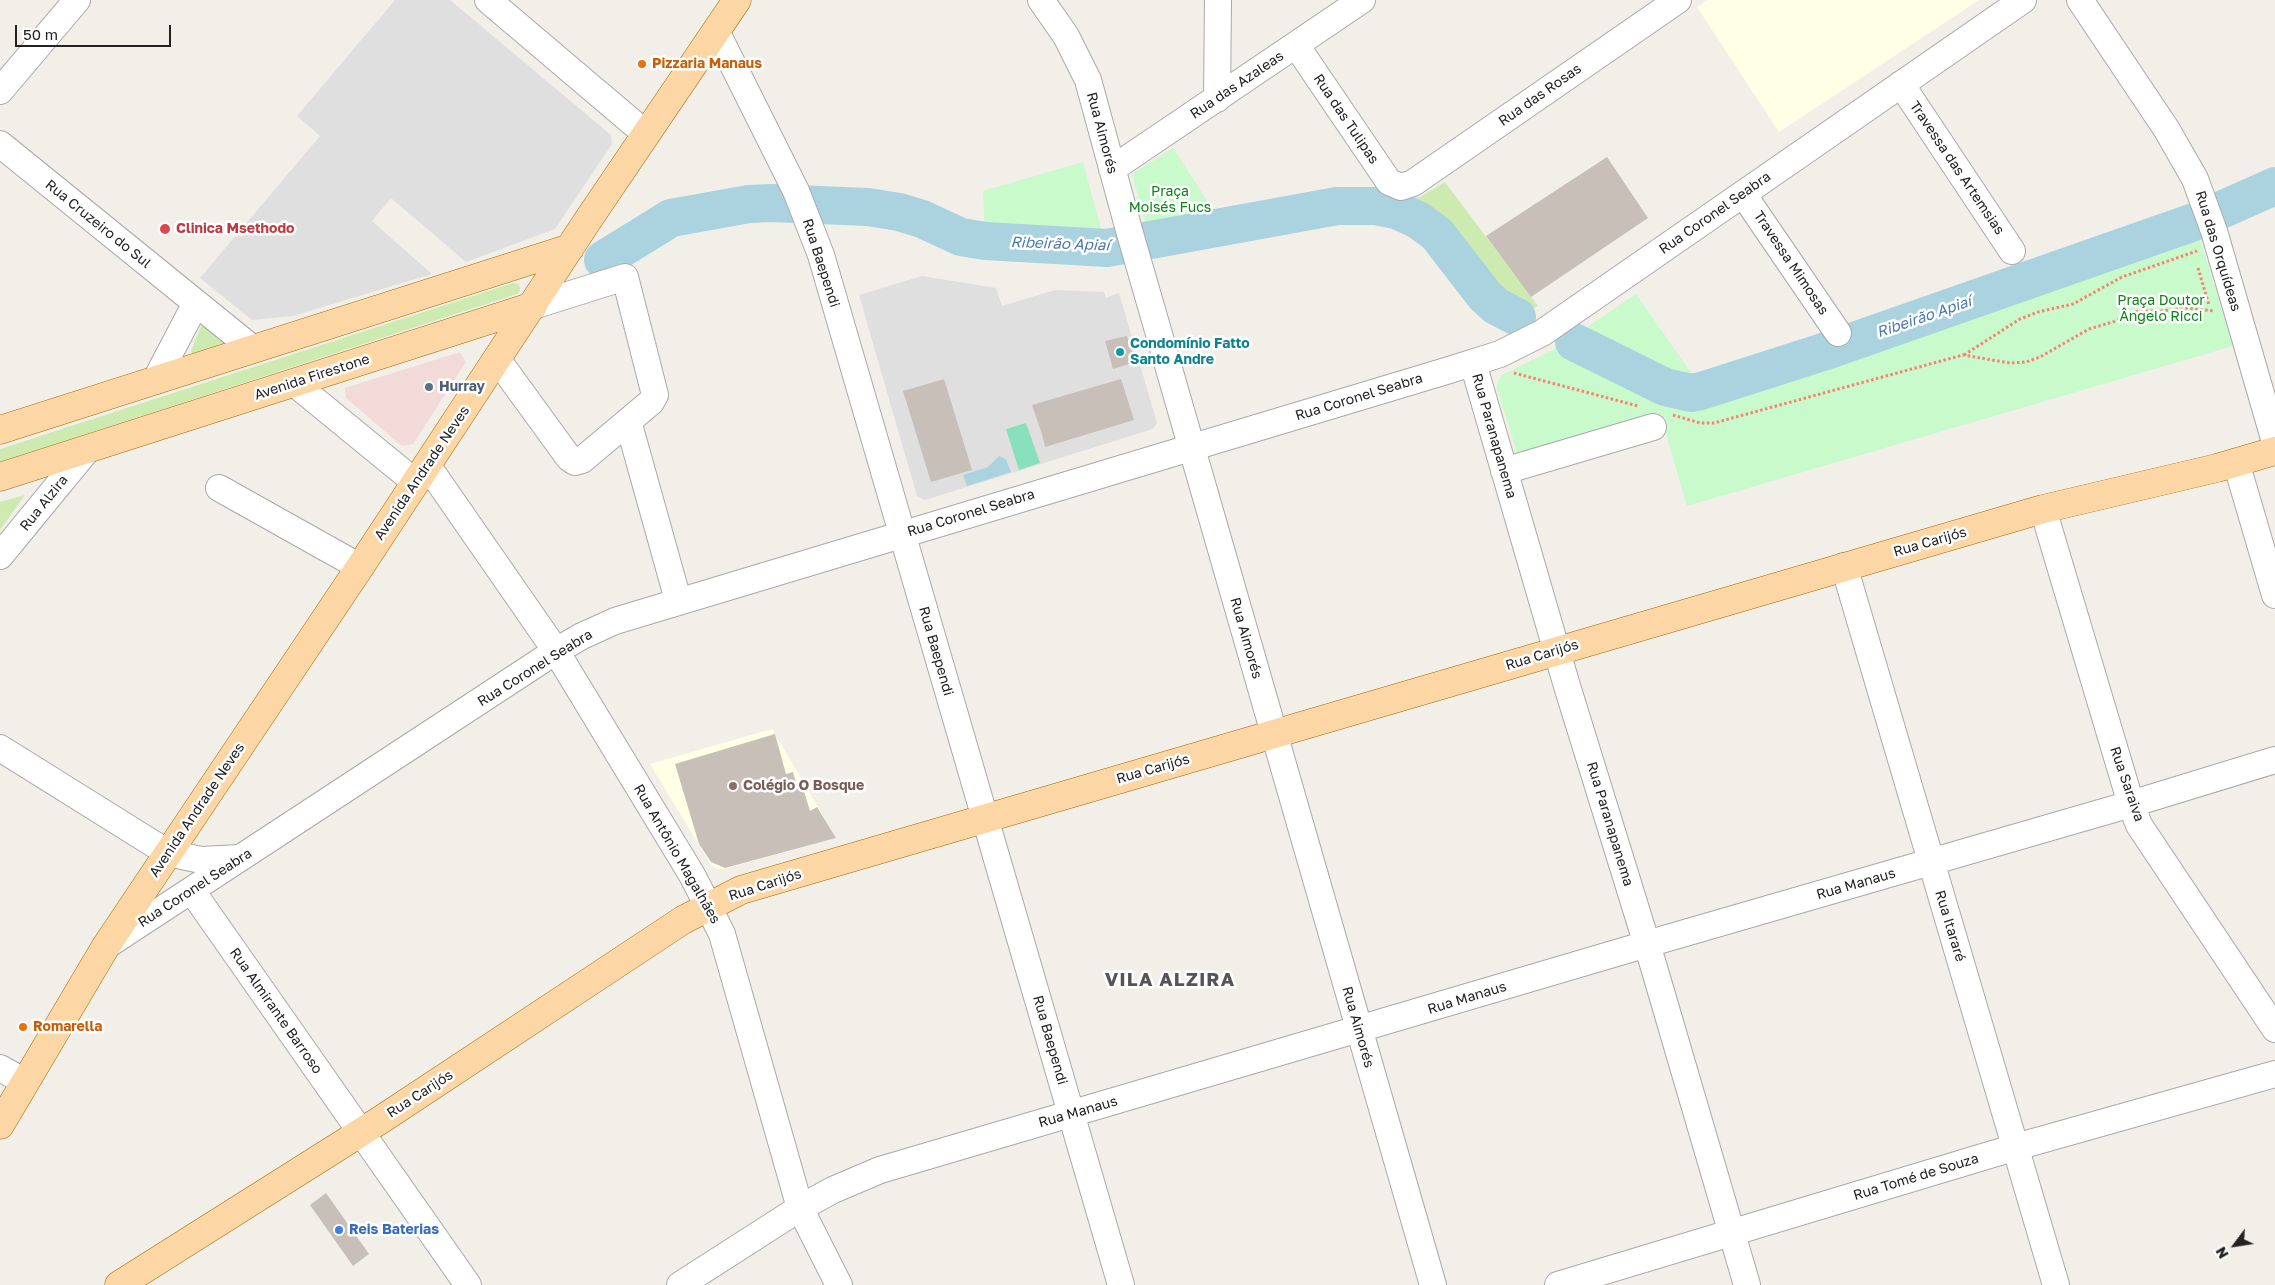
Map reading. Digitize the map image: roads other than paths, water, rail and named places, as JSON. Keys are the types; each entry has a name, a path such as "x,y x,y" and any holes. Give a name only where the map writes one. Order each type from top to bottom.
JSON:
{"main road":[{"name":"Avenida Andrade Neves","path":"106,946 737,0"},
{"path":"0,430 570,248"},
{"name":"Avenida Firestone","path":"0,477 533,306"},
{"name":"Rua Carijós","path":"119,1285 360,1132 708,906 741,890 2043,509 2275,451"},
{"name":"Rua Coronel Seabra","path":"0,1125 106,946"}],"street":[{"path":"0,91 77,0"},
{"path":"488,0 646,134"},
{"name":"Rua Aimorés","path":"1041,0 1066,36 1088,80 1191,447 1433,1285"},
{"path":"1217,99 1218,0"},
{"name":"Rua das Azaleas","path":"1112,169 1362,0"},
{"name":"Rua das Rosas","path":"1401,187 1413,183 1678,0"},
{"name":"Rua Coronel Seabra","path":"106,946 556,652 582,636 615,621 678,600 1500,354 1542,333 2023,0"},
{"name":"Rua das Orquídeas","path":"2080,0 2168,130 2195,179 2209,214 2275,442"},
{"name":"Rua Baependi","path":"716,31 796,190 821,255 1121,1285"},
{"name":"Rua das Tulipas","path":"1296,45 1390,182 1401,187"},
{"name":"Travessa das Artemsias","path":"1901,84 2012,251"},
{"name":"Rua Cruzeiro do Sul","path":"0,144 253,349"},
{"name":"Travessa Mimosas","path":"1743,194 1838,333"},
{"name":"Avenida Firestone","path":"533,306 624,277 655,394 650,402 628,421"},
{"path":"155,381 196,303"},
{"path":"497,359 568,458 575,462 582,460 628,421 678,600"},
{"name":"Rua Paranapanema","path":"1473,363 1557,651 1647,944 1747,1285"},
{"path":"294,383 421,473"},
{"path":"1504,471 1654,416"},
{"name":"Rua Alzira","path":"0,556 87,450"},
{"path":"2236,462 2275,594"},
{"name":"Rua Antônio Magalhães","path":"421,473 556,652 692,876 708,906 722,934 800,1208 839,1285"},
{"path":"219,488 360,567"},
{"name":"Rua Saraiva","path":"2043,509 2131,804 2139,825 2275,1029"},
{"name":"Rua Itararé","path":"1844,566 2056,1285"},
{"path":"0,748 168,853 202,860 240,858"},
{"name":"Rua Manaus","path":"680,1285 800,1208 834,1190 880,1170 1647,944 1931,863 2275,760"},
{"name":"Rua Almirante Barroso","path":"192,891 468,1285"},
{"path":"0,1068 25,1082"},
{"name":"Rua Tomé de Souza","path":"1558,1285 2016,1147 2275,1074"}],"water":[{"path":"999,456 1006,459 1011,472 967,486 963,475 988,467"}],"waterway":[{"name":"Ribeirão Apiaí","path":"1574,342 1665,387 1691,393 1701,391 1823,352 2194,222 2275,186"},
{"name":"Ribeirão Apiaí","path":"603,260 671,218 749,204 771,203 868,207 899,212 922,219 961,237 985,241 1107,248 1337,206 1376,206 1396,210 1418,220 1437,234 1485,296 1496,306 1517,317"}],"place":[{"name":"Pizzaria Manaus","path":"642,64"},
{"name":"Clinica Msethodo","path":"165,229"},
{"name":"Condomínio Fatto Santo Andre","path":"1120,352"},
{"name":"Hurray","path":"429,387"},
{"name":"Colégio O Bosque","path":"733,786"},
{"name":"Romarella","path":"23,1027"},
{"name":"Reis Baterias","path":"339,1230"}],"district":[{"name":"VILA ALZIRA","path":"1170,980"}],"park label":[{"name":"Praça Moisés Fucs","path":"1170,200"},
{"name":"Praça Doutor Ângelo Ricci","path":"2161,310"}]}
